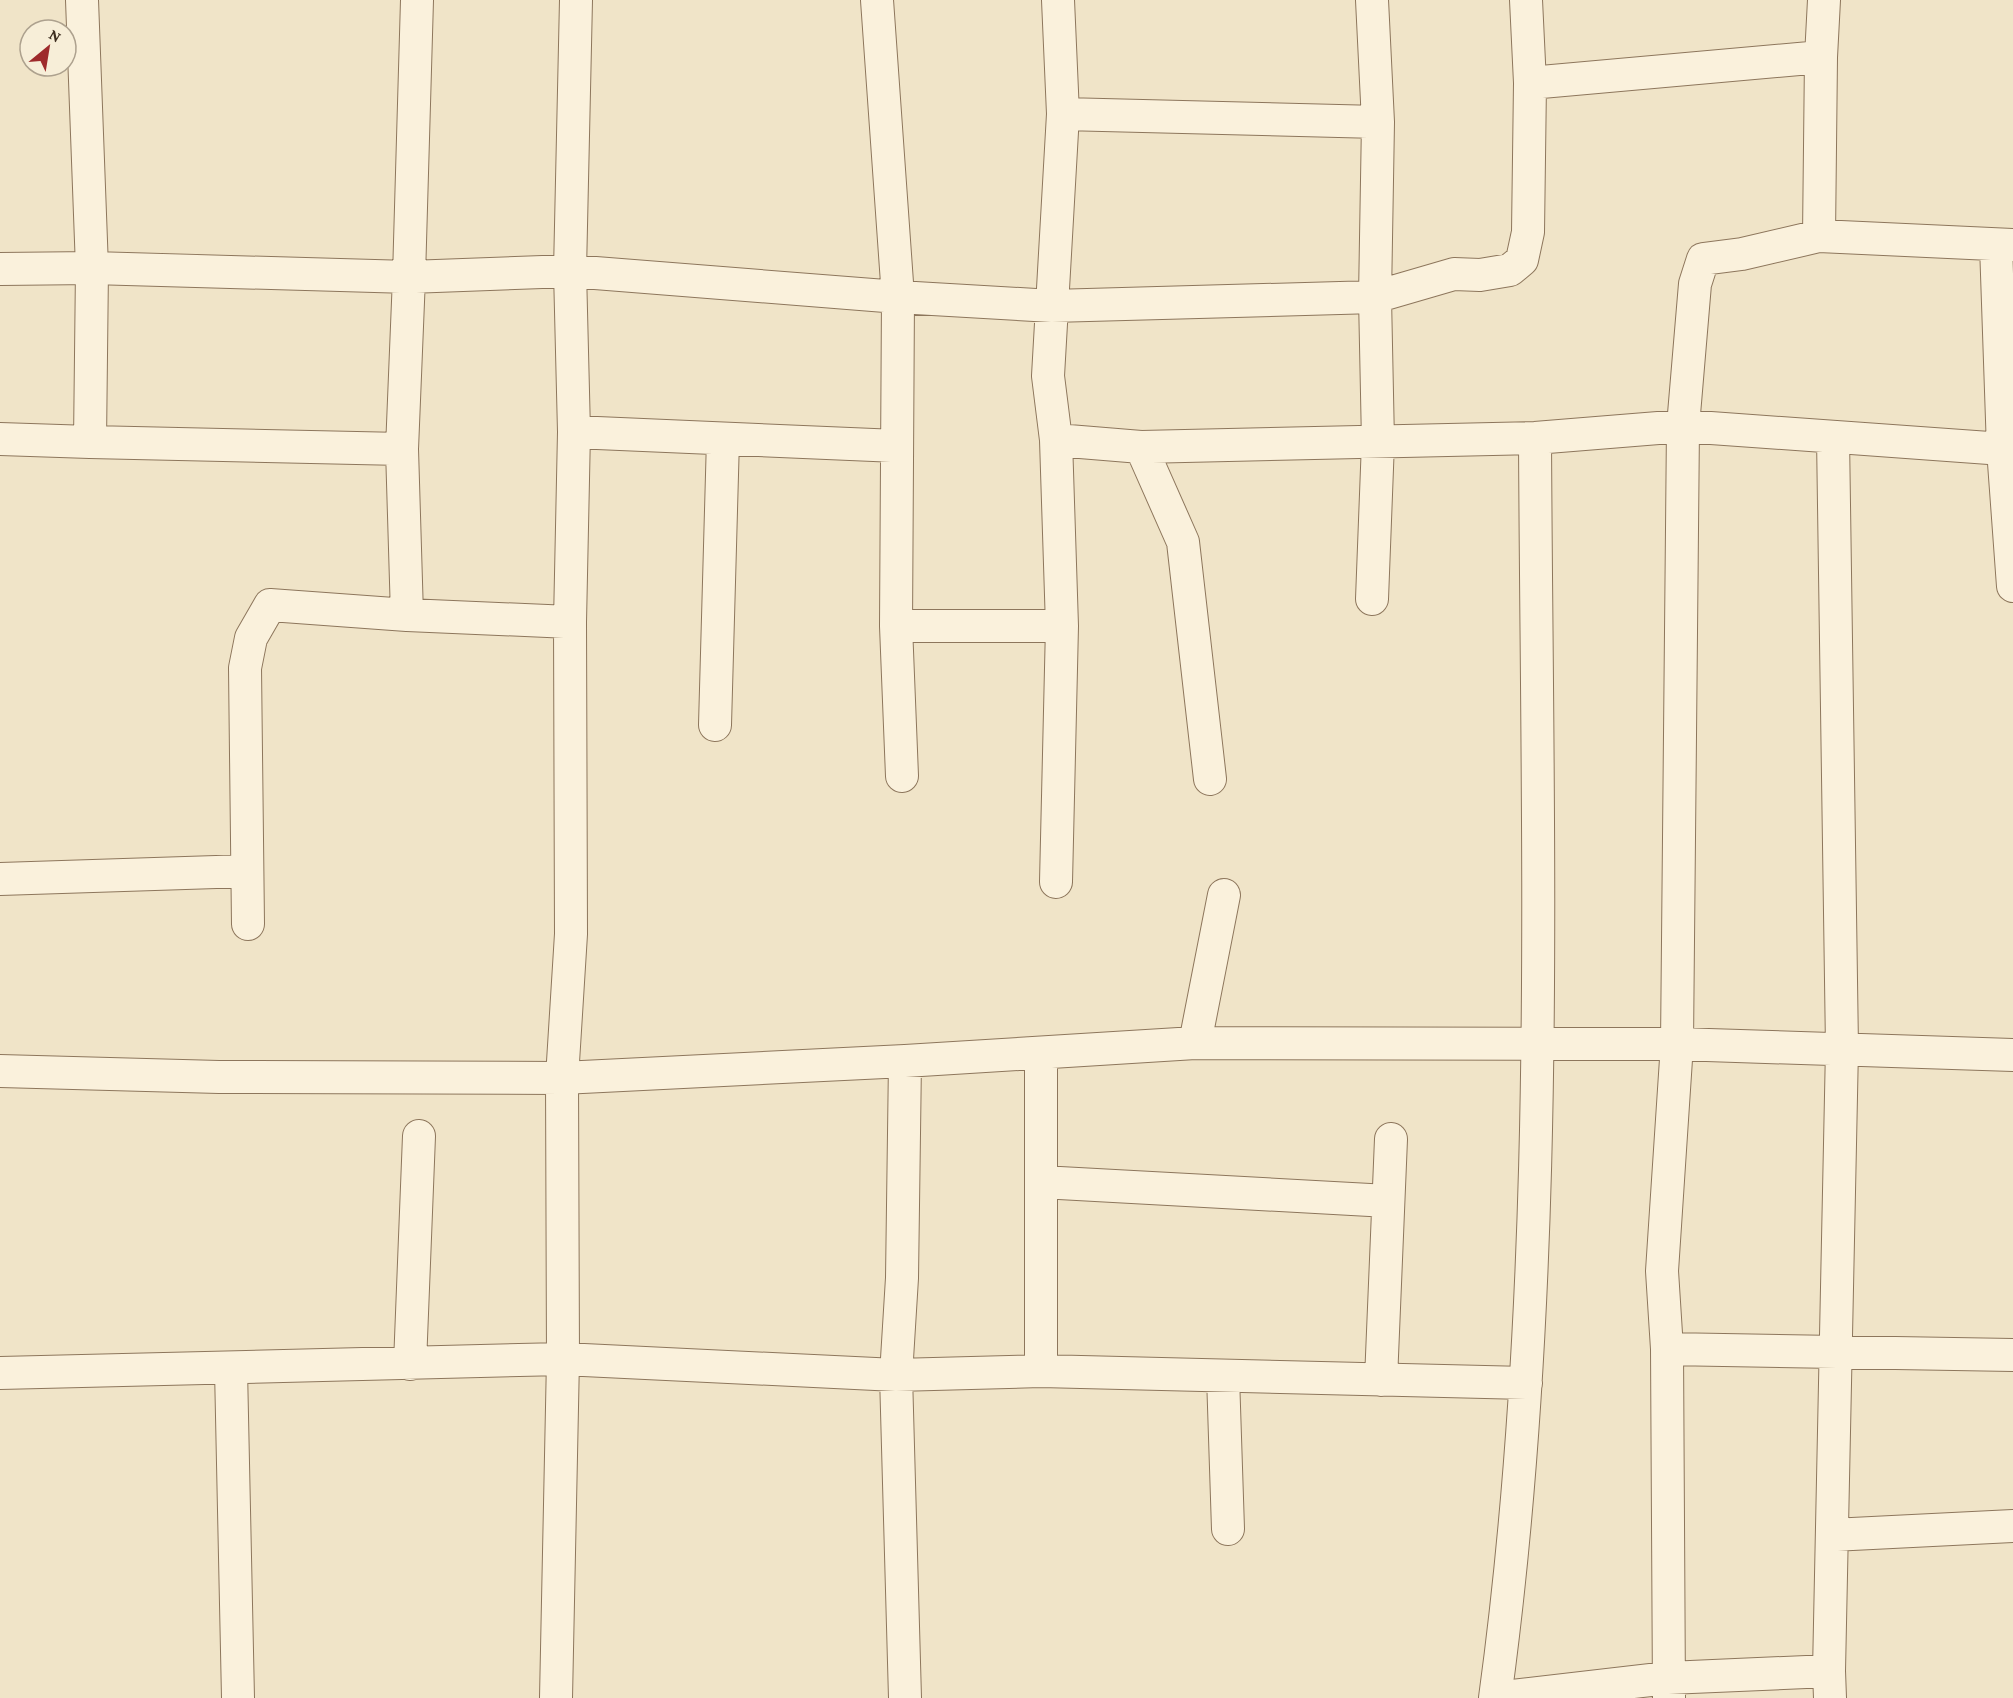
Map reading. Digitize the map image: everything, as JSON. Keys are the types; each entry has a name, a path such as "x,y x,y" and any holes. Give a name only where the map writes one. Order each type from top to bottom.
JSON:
{"street":[{"path":"82,0 92,268 90,442"},
{"path":"407,615 402,449 417,0"},
{"path":"556,1698 563,1359 562,1078 571,934 570,622 574,432 570,271 576,0"},
{"path":"878,0 898,297 896,626 902,776"},
{"path":"1056,882 1062,626 1056,440 1048,376 1063,114 1058,0"},
{"path":"1372,0 1378,122 1376,297 1378,442 1372,599"},
{"path":"0,269 92,268 409,278 570,271 898,297 1052,306 1376,297 1454,274 1480,275 1510,270 1522,260 1528,231 1530,83 1526,0"},
{"path":"1819,236 1824,0"},
{"path":"1530,83 1821,57"},
{"path":"1063,114 1378,122"},
{"path":"1669,1688 1667,1349 1662,1270 1677,1044 1683,426 1695,284 1703,259 1819,236 2005,245 2003,448 2013,586"},
{"path":"1056,440 1141,447 1378,442 1535,438 1683,426 2003,448"},
{"path":"574,432 897,446"},
{"path":"1535,438 1538,1042 1526,1383 1496,1698 1669,1688 1829,1684 1842,1048 1833,437"},
{"path":"0,439 402,449"},
{"path":"715,725 723,439"},
{"path":"1141,447 1183,542 1210,779"},
{"path":"248,924 245,668 250,638 270,605 407,615 570,622"},
{"path":"896,626 1062,626"},
{"path":"0,879 247,871"},
{"path":"1195,1043 1224,895"},
{"path":"0,1071 219,1077 562,1078 905,1061 1195,1043 1677,1044 2013,1055"},
{"path":"1041,1053 1041,1371"},
{"path":"905,1061 902,1278 896,1375 905,1698"},
{"path":"410,1364 419,1136"},
{"path":"1381,1380 1390,1139"},
{"path":"1041,1182 1388,1201"},
{"path":"1667,1349 2013,1355"},
{"path":"0,1373 563,1359 896,1375 1041,1371 1526,1383"},
{"path":"231,1369 238,1698"},
{"path":"1222,1376 1228,1529"},
{"path":"1832,1534 2013,1526"}]}
